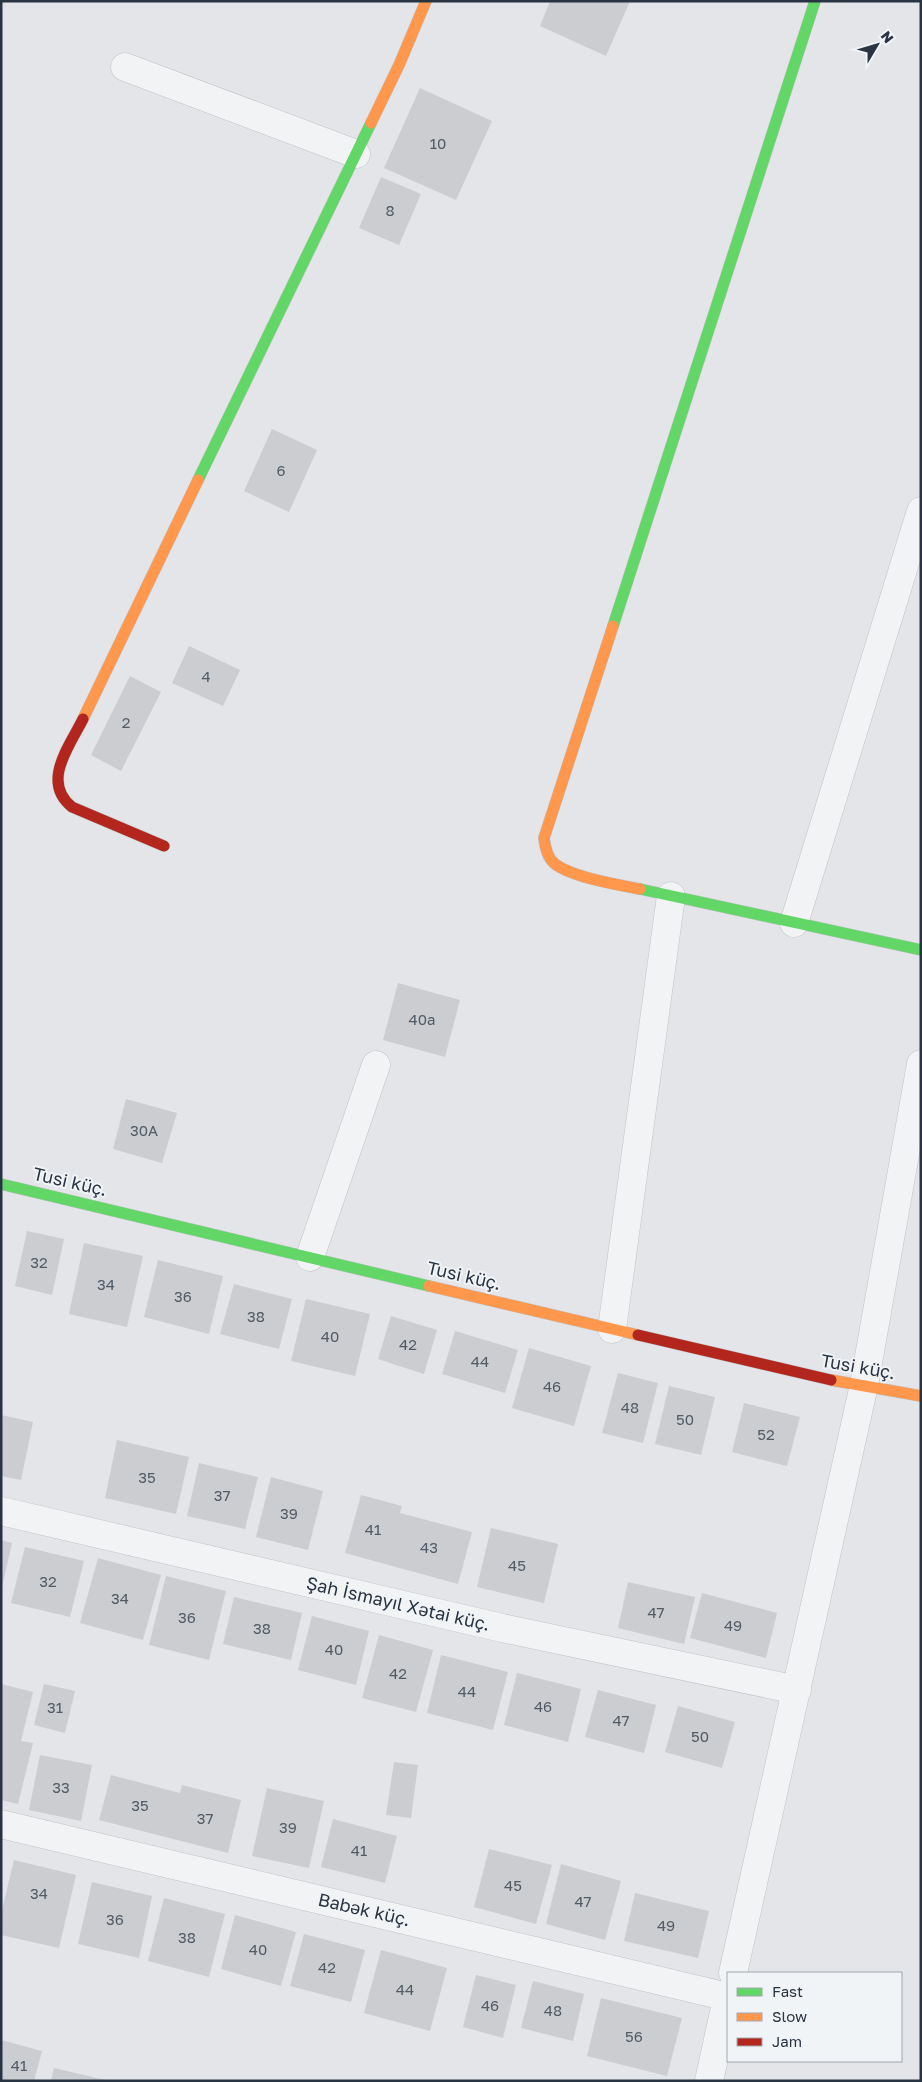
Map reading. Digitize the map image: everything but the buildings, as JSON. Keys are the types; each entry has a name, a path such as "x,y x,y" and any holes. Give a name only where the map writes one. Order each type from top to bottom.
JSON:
{"street":[{"path":"164,846 72,807 62,800 56,785 58,770 399,65 426,1"},
{"path":"814,1 544,838 545,851 552,861 561,868 671,896 921,950"},
{"path":"125,67 356,154"},
{"path":"794,923 921,511"},
{"path":"612,1329 671,896"},
{"path":"733,1972 864,1385 921,1064"},
{"path":"310,1257 376,1065"},
{"name":"Tusi küç.","path":"1,1184 810,1376 921,1396"},
{"name":"Şah İsmayıl Xətai küç.","path":"1,1511 502,1628 797,1690"},
{"name":"Babək küç.","path":"1,1824 727,1995"},
{"path":"709,2081 727,2000"}],"traffic: fast":[{"path":"613,626 815,1"},
{"path":"198,480 371,123"},
{"path":"640,889 921,950"},
{"path":"1,1184 429,1286"}],"traffic: slow":[{"path":"371,123 399,65 426,1"},
{"path":"83,719 198,480"},
{"path":"613,626 544,838 550,858 561,868 595,880 640,889"},
{"path":"429,1286 638,1335"},
{"path":"831,1380 921,1396"}],"traffic: jam":[{"path":"83,719 61,764 58,776 59,787 63,797 72,807 164,846"},
{"path":"638,1335 831,1380"}]}
